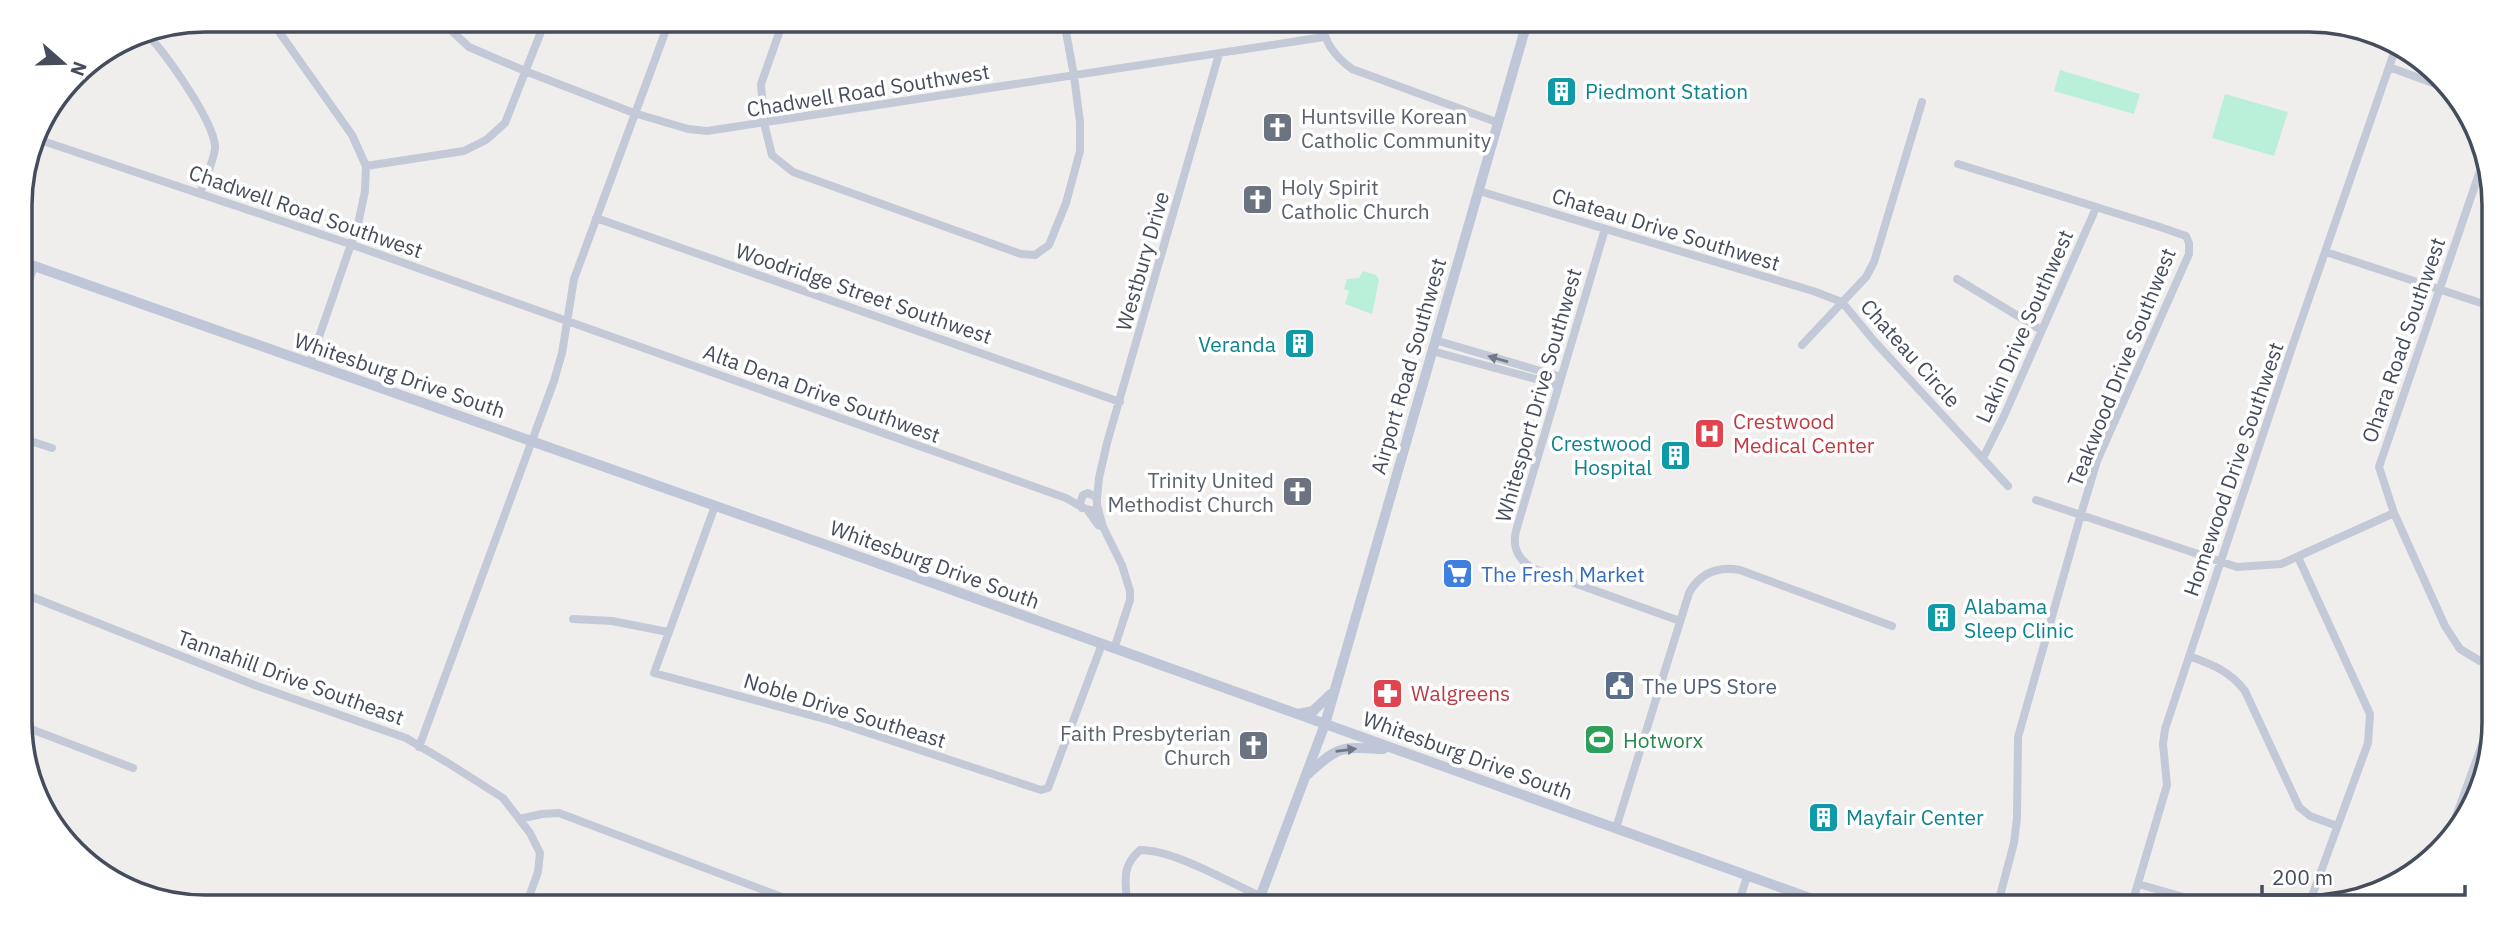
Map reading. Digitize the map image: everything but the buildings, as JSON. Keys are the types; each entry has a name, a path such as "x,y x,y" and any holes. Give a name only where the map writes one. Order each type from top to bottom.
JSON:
{"main road":[{"name":"Airport Road Southwest","path":"1260,895 1325,724 1524,32"},
{"name":"Whitesburg Drive South","path":"34,266 715,506 1800,895"},
{"path":"1297,715 1313,711 1324,703 1335,689"},
{"path":"1305,776 1334,751 1356,748 1396,750"}],"street":[{"path":"279,32 352,135 366,166 365,191 350,244 310,363"},
{"name":"Chadwell Road Southwest","path":"453,32 470,47 525,71 634,113 688,130 707,131 1324,37"},
{"path":"366,166 464,150 486,140 505,123 541,32"},
{"path":"419,747 533,442 559,362 574,279 665,32"},
{"path":"779,32 761,85 764,123 772,155 793,172 1021,254 1035,255 1049,246 1066,203 1080,151 1080,122 1066,32"},
{"path":"1323,32 1339,59 1360,73 1499,123"},
{"path":"151,40 163,53 205,117 216,147 200,192"},
{"name":"Westbury Drive","path":"1114,649 1130,600 1130,592 1122,565 1103,527 1097,502 1099,478 1219,54"},
{"name":"Homewood Drive Southwest","path":"2135,895 2166,785 2163,744 2165,729 2394,54"},
{"path":"2389,67 2433,83"},
{"path":"1802,345 1866,277 1874,262 1922,102"},
{"name":"Chadwell Road Southwest","path":"44,141 200,192 566,320"},
{"name":"Teakwood Drive Southwest","path":"1958,164 2186,236 2189,243 2189,254 2097,461 2081,514 2018,737 2017,818 2014,843 2000,895"},
{"name":"Ohara Road Southwest","path":"2479,172 2379,467 2394,513 2453,638 2460,649 2483,662"},
{"name":"Chateau Drive Southwest","path":"1479,191 1842,302"},
{"name":"Lakin Drive Southwest","path":"1983,458 2096,208"},
{"name":"Woodridge Street Southwest","path":"596,218 1121,402"},
{"name":"Whitesport Drive Southwest","path":"1605,229 1516,531 1515,545 1520,559 1532,568 1680,621"},
{"path":"2326,252 2483,303"},
{"path":"32,272 34,266"},
{"path":"1957,279 2041,330"},
{"name":"Chateau Circle","path":"1842,302 1875,342 2008,486"},
{"name":"Alta Dena Drive Southwest","path":"566,320 1066,498 1085,509"},
{"path":"1434,345 1560,381"},
{"path":"32,442 52,448"},
{"name":"Westbury Drive","path":"1086,494 1099,478"},
{"path":"1086,494 1097,502 1093,509 1085,509 1080,503 1086,494"},
{"name":"Alta Dena Drive Southwest","path":"1066,498 1086,494"},
{"path":"2036,500 2237,567 2254,568 2281,564 2394,513"},
{"name":"Noble Drive Southeast","path":"715,506 654,673 832,721 1041,790 1048,788 1102,644"},
{"name":"Westbury Drive","path":"1085,509 1098,525 1103,527"},
{"path":"2298,557 2370,714 2368,743 2312,895"},
{"path":"1616,828 1660,694 1680,621 1695,583 1717,569 1730,568 1892,626"},
{"name":"Tannahill Drive Southeast","path":"32,599 257,686 406,738 503,798 530,833 540,853 538,872 530,895"},
{"path":"573,619 612,621 668,632"},
{"path":"2189,656 2218,667 2236,678 2245,691 2300,807 2310,816 2337,825"},
{"path":"32,730 133,768"},
{"path":"2458,810 2480,750"},
{"path":"519,819 559,813 777,895"},
{"path":"1126,895 1125,878 1129,860 1140,850 1156,850 1258,895"},
{"path":"1741,895 1747,877"},
{"path":"2138,884 2177,895"}],"green space":[{"path":"2060,70 2140,94 2134,114 2054,91"},
{"path":"2225,94 2288,112 2274,156 2212,138"},
{"path":"1363,271 1376,275 1379,280 1372,314 1345,304 1349,291 1344,289 1347,279 1359,278"}],"place":[{"name":"Piedmont Station","path":"1562,91"},
{"name":"Huntsville Korean Catholic Community","path":"1278,128"},
{"name":"Holy Spirit Catholic Church","path":"1258,199"},
{"name":"Veranda","path":"1299,344"},
{"name":"Crestwood Medical Center","path":"1710,433"},
{"name":"Crestwood Hospital","path":"1675,455"},
{"name":"Trinity United Methodist Church","path":"1297,492"},
{"name":"The Fresh Market","path":"1458,574"},
{"name":"Alabama Sleep Clinic","path":"1941,618"},
{"name":"The UPS Store","path":"1619,686"},
{"name":"Walgreens","path":"1388,693"},
{"name":"Hotworx","path":"1600,740"},
{"name":"Faith Presbyterian Church","path":"1254,745"},
{"name":"Mayfair Center","path":"1823,817"}]}
